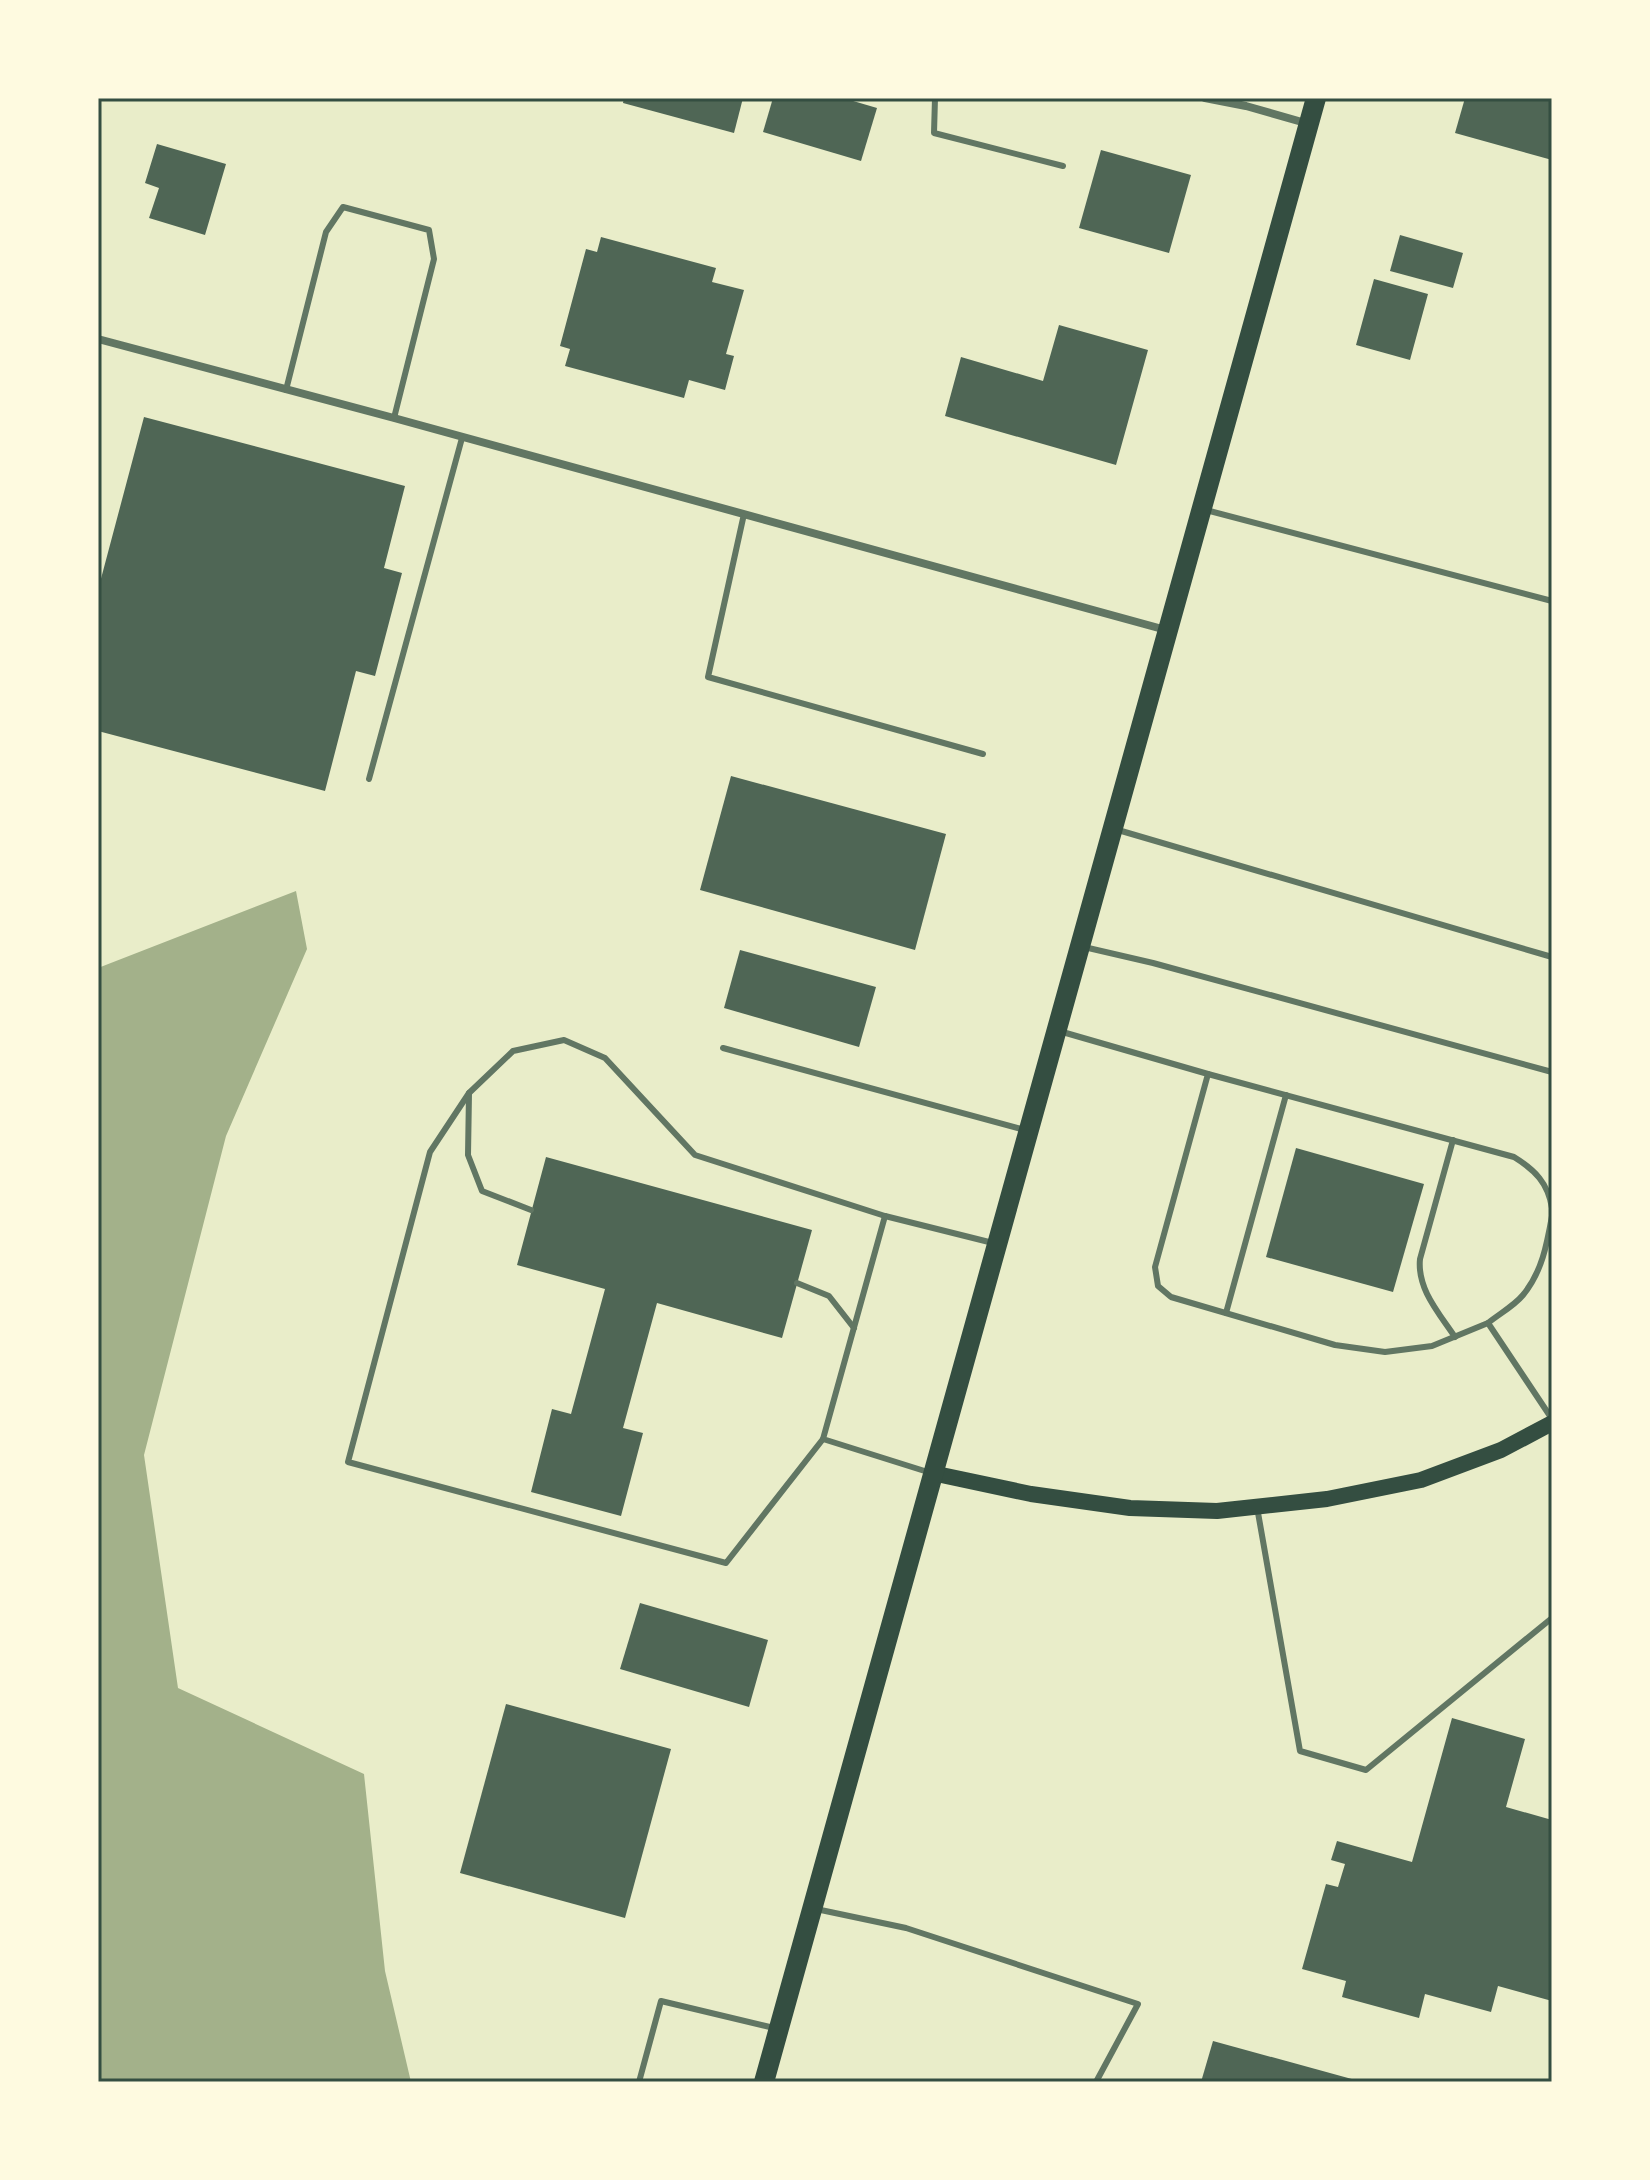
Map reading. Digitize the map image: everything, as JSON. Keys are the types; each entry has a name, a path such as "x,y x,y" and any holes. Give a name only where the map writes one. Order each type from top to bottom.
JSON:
{"main road":[{"path":"764,2082 1316,98"},
{"path":"932,1473 1031,1494 1130,1508 1217,1511 1327,1499 1421,1480 1501,1450 1552,1421"}],"street":[{"path":"1205,98 1310,124"},
{"path":"98,339 1169,631"}],"lane":[{"path":"935,98 934,133 1063,166"},
{"path":"286,390 326,232 343,207 429,230 434,259 394,418"},
{"path":"369,779 462,438"},
{"path":"1202,509 1552,601"},
{"path":"744,514 708,677 983,754"},
{"path":"1113,829 1552,957"},
{"path":"1080,946 1153,963 1552,1072"},
{"path":"1056,1031 1514,1157 1530,1167 1549,1191 1552,1208"},
{"path":"885,1216 823,1439 726,1563 348,1462 430,1152 469,1093 513,1051 564,1040 605,1058 695,1155 885,1216 997,1244"},
{"path":"723,1048 1028,1131"},
{"path":"1208,1074 1155,1267 1158,1286 1171,1297 1335,1345 1385,1352 1432,1346 1488,1323 1522,1296 1537,1274 1547,1246 1552,1216"},
{"path":"469,1093 468,1155 482,1191 531,1210"},
{"path":"1226,1313 1286,1095"},
{"path":"1453,1140 1419,1271 1425,1291 1455,1337"},
{"path":"797,1283 829,1296 854,1328"},
{"path":"1488,1323 1552,1421"},
{"path":"823,1439 932,1473"},
{"path":"1257,1507 1300,1751 1366,1770 1552,1618"},
{"path":"812,1908 906,1928 1138,2004 1096,2082"},
{"path":"639,2082 661,2001 778,2029"}],"shaded area":[{"path":"296,891 307,949 226,1136 144,1455 178,1688 364,1774 385,1971 411,2082 98,2082 98,968"}],"building":[{"path":"624,98 743,98 734,133 623,103"},
{"path":"773,98 843,98 877,108 861,161 763,132"},
{"path":"1465,98 1552,98 1552,160 1455,133"},
{"path":"157,144 226,164 205,235 149,218 159,188 145,183"},
{"path":"1101,150 1191,175 1169,253 1079,228"},
{"path":"1400,235 1463,253 1453,288 1390,271"},
{"path":"601,237 716,268 712,282 744,290 726,354 734,356 725,390 689,380 684,398 565,366 570,349 560,346 586,249 597,252"},
{"path":"1374,279 1428,294 1410,360 1356,345"},
{"path":"1059,325 1148,350 1116,465 945,416 961,357 1043,381"},
{"path":"144,417 405,486 384,568 402,573 375,676 356,671 325,791 98,731 98,590"},
{"path":"731,776 946,834 915,950 700,890"},
{"path":"740,950 876,987 859,1047 724,1008"},
{"path":"1296,1148 1424,1184 1393,1292 1266,1257"},
{"path":"546,1157 812,1230 782,1338 657,1303 623,1428 643,1433 621,1516 531,1492 552,1409 571,1414 605,1289 517,1265"},
{"path":"640,1603 768,1640 749,1707 620,1669"},
{"path":"506,1704 671,1749 625,1918 460,1873"},
{"path":"1452,1718 1525,1739 1506,1807 1552,1820 1552,2001 1498,1986 1491,2012 1425,1994 1419,2018 1342,1997 1346,1981 1302,1969 1326,1884 1338,1887 1345,1864 1331,1860 1337,1841 1412,1862"},
{"path":"1213,2041 1359,2081 1359,2082 1201,2082"}]}
